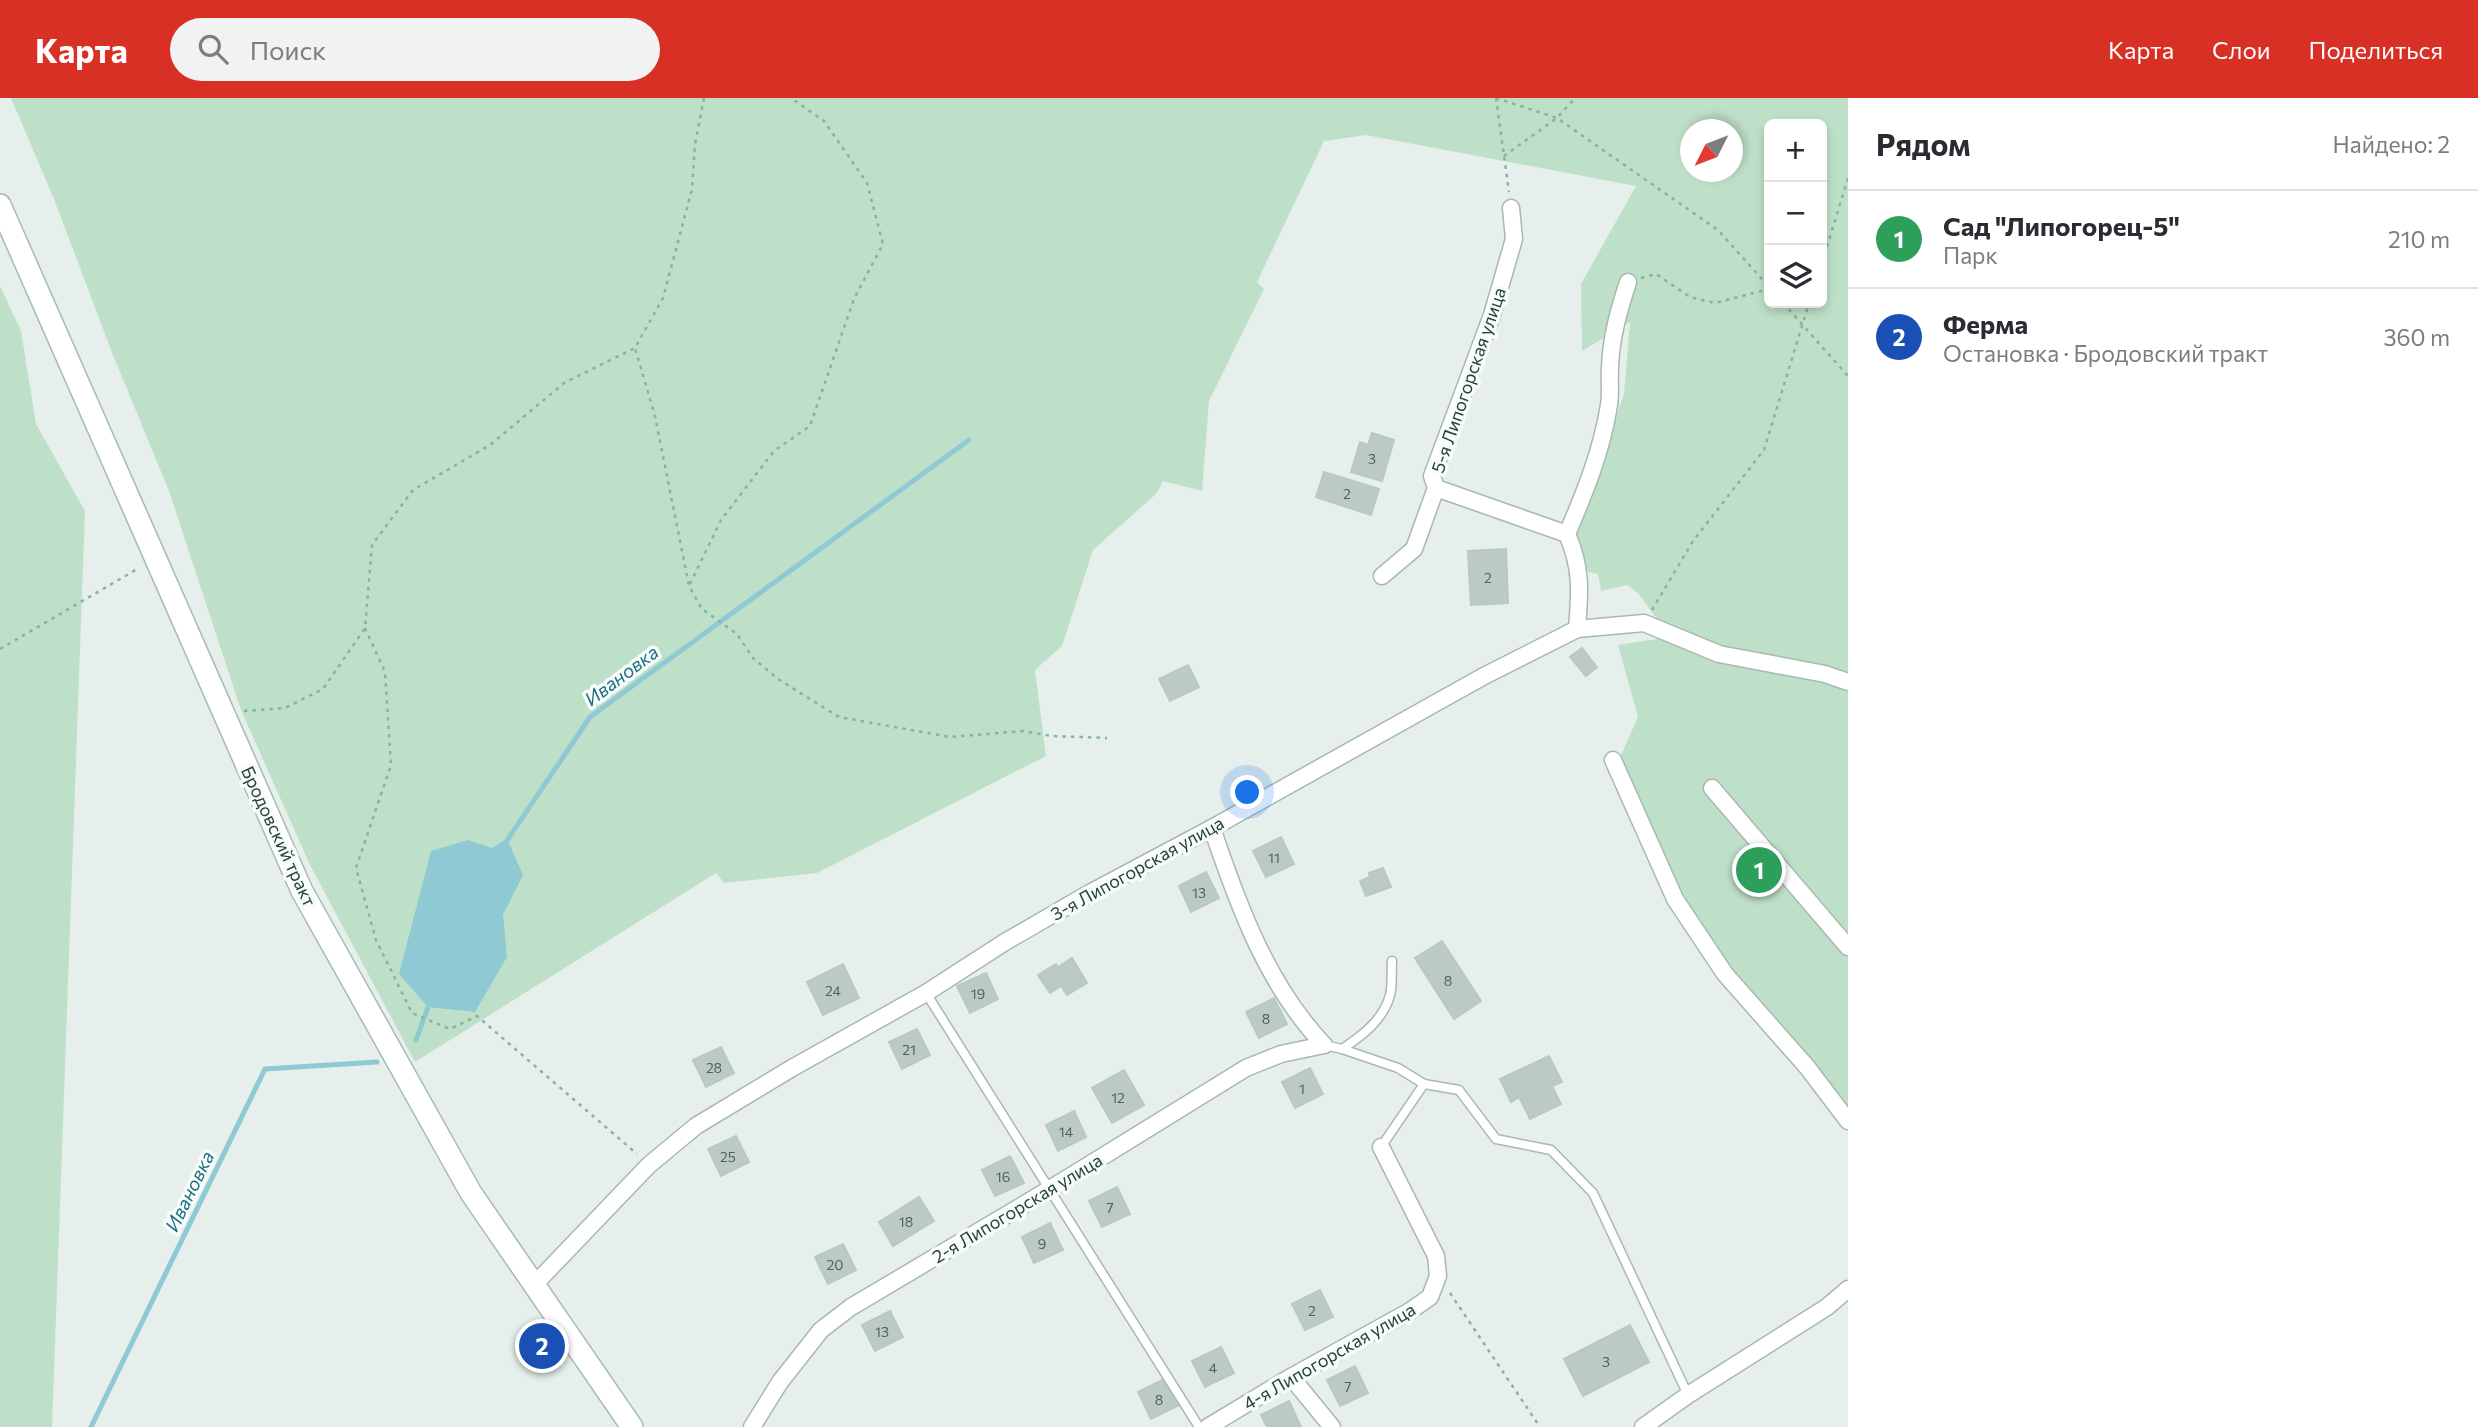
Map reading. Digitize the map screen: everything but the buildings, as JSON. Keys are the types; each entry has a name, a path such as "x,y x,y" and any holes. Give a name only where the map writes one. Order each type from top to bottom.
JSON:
{"street":[{"name":"Бродовский тракт","path":"0,205 302,891 471,1193 632,1427"},
{"name":"5-я Липогорская улица","path":"1382,576 1413,549 1436,488 1432,476 1492,315 1514,239 1511,208"},
{"path":"1577,629 1580,597 1577,557 1567,534 1602,441 1609,401 1616,319 1628,282"},
{"path":"1436,488 1567,534"},
{"name":"3-я Липогорская улица","path":"533,1286 649,1165 696,1126 792,1068 926,993 1005,942 1065,908 1483,676 1577,629 1644,623 1719,654 1825,674 1848,682"},
{"path":"1613,760 1675,899 1687,918 1725,974 1807,1067 1848,1121"},
{"path":"1712,788 1848,947"},
{"path":"1212,828 1232,885 1275,978 1308,1028 1324,1045"},
{"name":"2-я Липогорская улица","path":"752,1427 780,1382 821,1330 851,1307 1246,1068 1280,1054 1324,1045"},
{"path":"1381,1147 1437,1256 1438,1276"},
{"name":"4-я Липогорская улица","path":"1208,1427 1410,1311 1430,1297 1438,1276"},
{"path":"1643,1427 1688,1395 1827,1307 1848,1289"},
{"path":"1291,1377 1332,1427"}],"lane":[{"path":"1342,1049 1362,1036 1377,1019 1390,995 1392,961"},
{"path":"926,993 1199,1427"},
{"path":"1324,1045 1398,1068 1424,1084 1459,1090 1496,1139 1552,1150 1593,1193 1688,1395"},
{"path":"1381,1147 1424,1084"}],"path":[{"path":"223,713 285,708 323,689 365,628 372,545 412,490 490,445 564,383 635,348 663,298 692,190 695,144 704,98"},
{"path":"689,586 721,520 774,451 810,426 854,299 883,244 867,183 824,121 791,98"},
{"path":"1511,208 1496,98 1557,118 1718,230 1764,282"},
{"path":"1504,156 1557,118 1575,98"},
{"path":"1827,247 1848,178"},
{"path":"1628,282 1656,274 1690,297 1715,303 1764,289"},
{"path":"1788,308 1848,376"},
{"path":"1644,623 1693,541 1764,450 1808,308"},
{"path":"635,348 655,416 689,586 702,609 737,634 753,658 778,679 839,717 950,737 1023,730 1052,736 1107,738"},
{"path":"0,649 155,558"},
{"path":"365,628 385,671 391,765 356,868 376,940 412,1013 450,1029 477,1016 649,1165"},
{"path":"1438,1276 1540,1427"}],"green space":[{"path":"11,98 1848,98 1848,1127 1725,974 1616,766 1638,717 1618,645 1670,637 1638,593 1627,585 1601,591 1598,574 1588,572 1573,521 1601,459 1624,394 1630,322 1582,351 1581,284 1636,186 1366,135 1324,141 1257,282 1264,289 1209,401 1202,491 1163,481 1156,494 1093,550 1062,646 1035,670 1046,756 817,873 724,883 716,873 415,1062 310,865 241,710 169,491 113,355 54,199"},
{"path":"0,286 21,331 36,424 85,511 52,1427 0,1427"}],"water":[{"path":"507,839 523,875 503,915 507,957 475,1012 428,1007 399,974 431,851 468,840 492,848"}],"waterway":[{"name":"Ивановка","path":"504,845 590,717 969,440"},
{"name":"Ивановка","path":"416,1040 430,1002"},
{"name":"Ивановка","path":"91,1427 265,1069 377,1062"}],"place":[{"name":"Сад \"Липогорец-5\"","path":"1759,870"},
{"name":"Ферма","path":"542,1346"}]}
